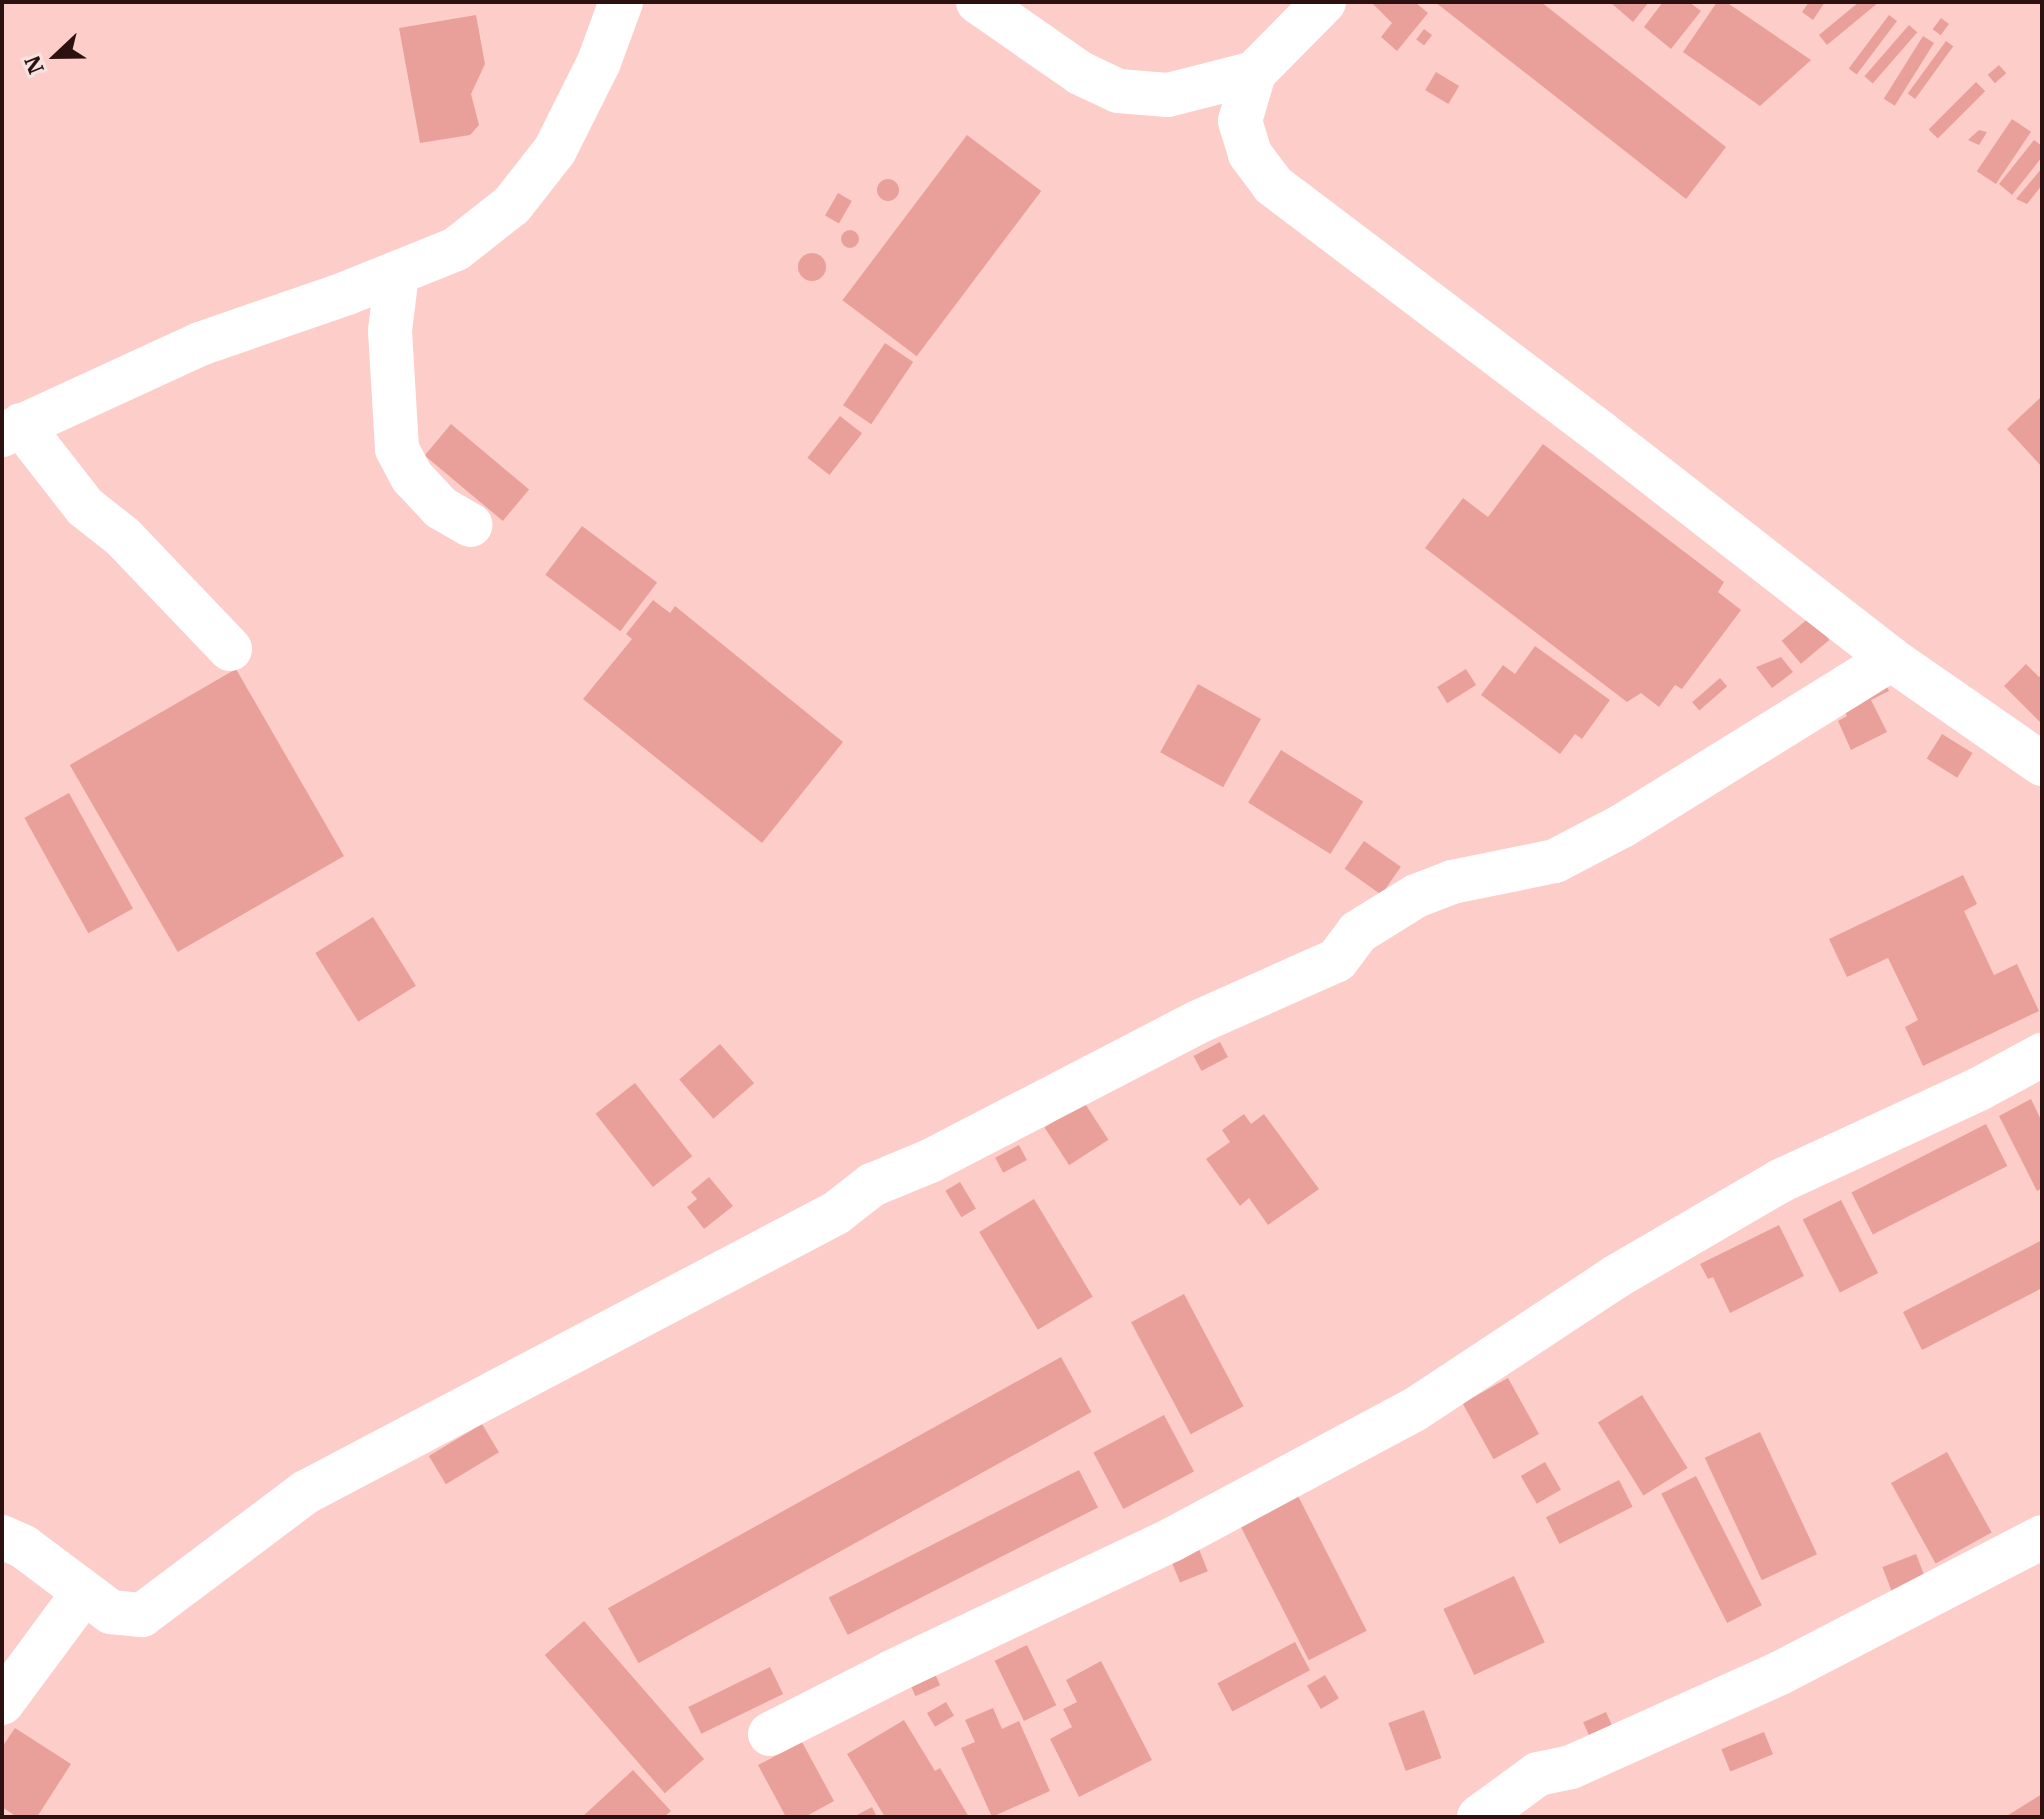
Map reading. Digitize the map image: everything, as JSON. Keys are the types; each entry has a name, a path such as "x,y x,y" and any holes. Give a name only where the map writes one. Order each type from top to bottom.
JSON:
{"street":[{"path":"230,649 123,537 85,507 12,430 200,344 456,249 512,205 555,150 599,62 621,2"},
{"path":"978,2 1080,73 1118,91 1168,95 1254,73"},
{"path":"1324,2 1254,73 1240,121 1250,154 1273,185 1601,433 1891,659 2042,764"},
{"path":"397,273 390,331 397,449 421,488 441,508 470,525"},
{"path":"2,1537 24,1547 111,1612 142,1615 306,1492 836,1213 872,1185 930,1161 1198,1022 1337,960 1358,932 1416,896 1452,882 1555,861 1622,826 1891,659"},
{"path":"770,1734 892,1672 1173,1539 1374,1432 1414,1410 1617,1276 1780,1181 1979,1089 2042,1055"},
{"path":"1479,1817 1538,1774 1571,1767 1708,1707 1972,1576 2042,1537"},
{"path":"2,1703 84,1592"}],"building":[{"path":"1371,2 1415,2 1428,13 1397,51 1381,37 1392,23"},
{"path":"1435,2 1541,2 1726,147 1686,199"},
{"path":"1610,2 1649,2 1633,22"},
{"path":"1663,2 1689,2 1701,11 1671,49 1644,27"},
{"path":"1717,2 1726,2 1811,60 1760,106 1683,52"},
{"path":"1809,2 1825,2 1813,20 1802,12"},
{"path":"1859,2 1879,2 1827,45 1819,35"},
{"path":"476,15 485,64 471,94 479,125 470,135 420,143 399,28"},
{"path":"1889,15 1897,21 1857,75 1849,69"},
{"path":"1941,18 1949,24 1941,35 1933,29"},
{"path":"1909,25 1917,32 1873,84 1864,76"},
{"path":"1424,29 1432,35 1424,45 1416,39"},
{"path":"1923,36 1934,43 1895,106 1884,99"},
{"path":"1946,41 1953,46 1915,99 1908,94"},
{"path":"1999,65 2006,73 1995,83 1988,75"},
{"path":"1436,72 1459,86 1448,104 1425,90"},
{"path":"1976,82 1985,91 1938,139 1929,129"},
{"path":"2012,119 2031,132 1996,184 1977,171"},
{"path":"1979,130 1987,132 1979,145 1968,140"},
{"path":"967,135 1041,191 917,356 842,300"},
{"path":"2034,140 2042,146 2042,157 2012,195 1999,184"},
{"path":"2042,168 2042,185 2027,204 2016,199"},
{"path":"888,179 896,182 899,190 896,198 888,201 880,198 877,190 880,182"},
{"path":"838,193 852,201 839,224 825,216"},
{"path":"846,230 854,230 859,239 857,246 846,248 841,243 841,235"},
{"path":"812,253 822,257 826,267 822,277 812,281 802,277 798,267 802,257"},
{"path":"885,343 913,362 871,424 843,405"},
{"path":"2042,396 2042,467 2007,429"},
{"path":"840,416 862,433 829,475 807,458"},
{"path":"451,424 529,490 503,521 425,455"},
{"path":"1543,444 1724,582 1718,592 1741,610 1682,689 1675,685 1659,707 1641,693 1627,702 1425,548 1463,498 1488,517"},
{"path":"582,526 657,583 620,631 545,575"},
{"path":"653,600 670,613 675,606 843,742 762,843 583,699 632,639 626,634"},
{"path":"1810,617 1829,640 1801,664 1782,641"},
{"path":"1535,646 1610,700 1582,739 1575,734 1560,754 1481,695 1503,665 1515,674"},
{"path":"1781,657 1793,672 1772,688 1756,667"},
{"path":"2026,664 2039,677 2042,674 2042,724 2004,686"},
{"path":"236,669 344,856 178,952 70,765"},
{"path":"1466,669 1476,685 1447,703 1437,687"},
{"path":"1720,678 1727,686 1699,711 1692,702"},
{"path":"1883,678 1889,691 1871,700 1887,732 1851,750 1838,721 1847,716 1839,700"},
{"path":"1198,684 1261,719 1223,787 1160,752"},
{"path":"1942,734 1973,753 1957,778 1927,759"},
{"path":"1281,750 1363,801 1330,854 1248,803"},
{"path":"69,793 133,908 88,933 24,818"},
{"path":"1364,841 1401,867 1381,895 1344,869"},
{"path":"1963,875 1977,904 1964,911 1994,975 2017,964 2039,1011 1923,1066 1905,1027 1918,1020 1888,958 1847,977 1829,939"},
{"path":"373,917 416,986 358,1022 315,953"},
{"path":"1220,1042 1228,1057 1201,1071 1194,1056"},
{"path":"720,1044 754,1083 713,1119 679,1079"},
{"path":"635,1083 692,1156 653,1187 596,1114"},
{"path":"2031,1099 2042,1122 2042,1188 2037,1191 1999,1116"},
{"path":"1084,1102 1109,1140 1069,1165 1045,1128"},
{"path":"1244,1114 1251,1124 1264,1114 1319,1189 1268,1225 1249,1198 1240,1206 1206,1159 1230,1142 1222,1130"},
{"path":"1986,1124 2007,1166 1873,1234 1851,1193"},
{"path":"1019,1145 1027,1160 1003,1173 995,1158"},
{"path":"709,1177 733,1206 704,1229 687,1207 697,1199 691,1192"},
{"path":"960,1182 976,1209 961,1217 945,1191"},
{"path":"1034,1199 1093,1297 1038,1330 979,1232"},
{"path":"1841,1200 1878,1273 1840,1293 1803,1220"},
{"path":"1779,1225 1804,1276 1730,1313 1713,1277 1708,1279 1700,1264"},
{"path":"2042,1240 2042,1288 1922,1350 1903,1312"},
{"path":"1184,1294 1244,1406 1191,1434 1131,1322"},
{"path":"1061,1357 1092,1412 638,1663 608,1608"},
{"path":"1508,1378 1539,1434 1494,1459 1463,1403"},
{"path":"1642,1395 1688,1468 1643,1495 1598,1423"},
{"path":"1164,1415 1194,1472 1123,1509 1093,1453"},
{"path":"482,1424 499,1452 446,1484 429,1456"},
{"path":"1760,1432 1817,1554 1762,1580 1705,1458"},
{"path":"1947,1452 1992,1532 1936,1563 1891,1483"},
{"path":"1545,1462 1561,1490 1537,1504 1521,1476"},
{"path":"1079,1470 1098,1507 848,1635 829,1598"},
{"path":"1696,1476 1762,1605 1727,1623 1661,1494"},
{"path":"1619,1480 1633,1507 1560,1544 1546,1517"},
{"path":"1295,1490 1367,1631 1309,1660 1237,1520"},
{"path":"1194,1537 1208,1571 1180,1583 1166,1548"},
{"path":"1916,1554 1927,1582 1893,1595 1882,1567"},
{"path":"1514,1576 1545,1642 1474,1675 1443,1609"},
{"path":"584,1621 704,1759 665,1793 545,1655"},
{"path":"1295,1642 1310,1670 1232,1712 1217,1683"},
{"path":"1027,1645 1056,1705 1024,1721 995,1661"},
{"path":"1101,1661 1152,1760 1079,1797 1050,1739 1072,1727 1063,1709 1077,1702 1066,1680"},
{"path":"770,1667 783,1694 701,1734 688,1707"},
{"path":"932,1667 940,1685 915,1696 907,1678"},
{"path":"1325,1675 1339,1698 1321,1709 1307,1686"},
{"path":"946,1702 954,1716 935,1727 927,1713"},
{"path":"993,1708 1002,1729 1019,1721 1050,1791 992,1817 961,1748 975,1742 965,1720"},
{"path":"1424,1710 1441,1758 1406,1771 1388,1723"},
{"path":"1606,1712 1617,1737 1594,1747 1583,1722"},
{"path":"904,1720 935,1771 940,1768 969,1817 885,1817 847,1754"},
{"path":"15,1728 71,1764 37,1817 17,1817 2,1807 2,1747"},
{"path":"1764,1732 1773,1754 1730,1771 1721,1749"},
{"path":"802,1742 834,1801 805,1817 786,1817 758,1765"},
{"path":"633,1770 671,1811 664,1817 582,1817"},
{"path":"2042,1794 2042,1817 2005,1817"},
{"path":"872,1807 877,1817 853,1817"}]}
